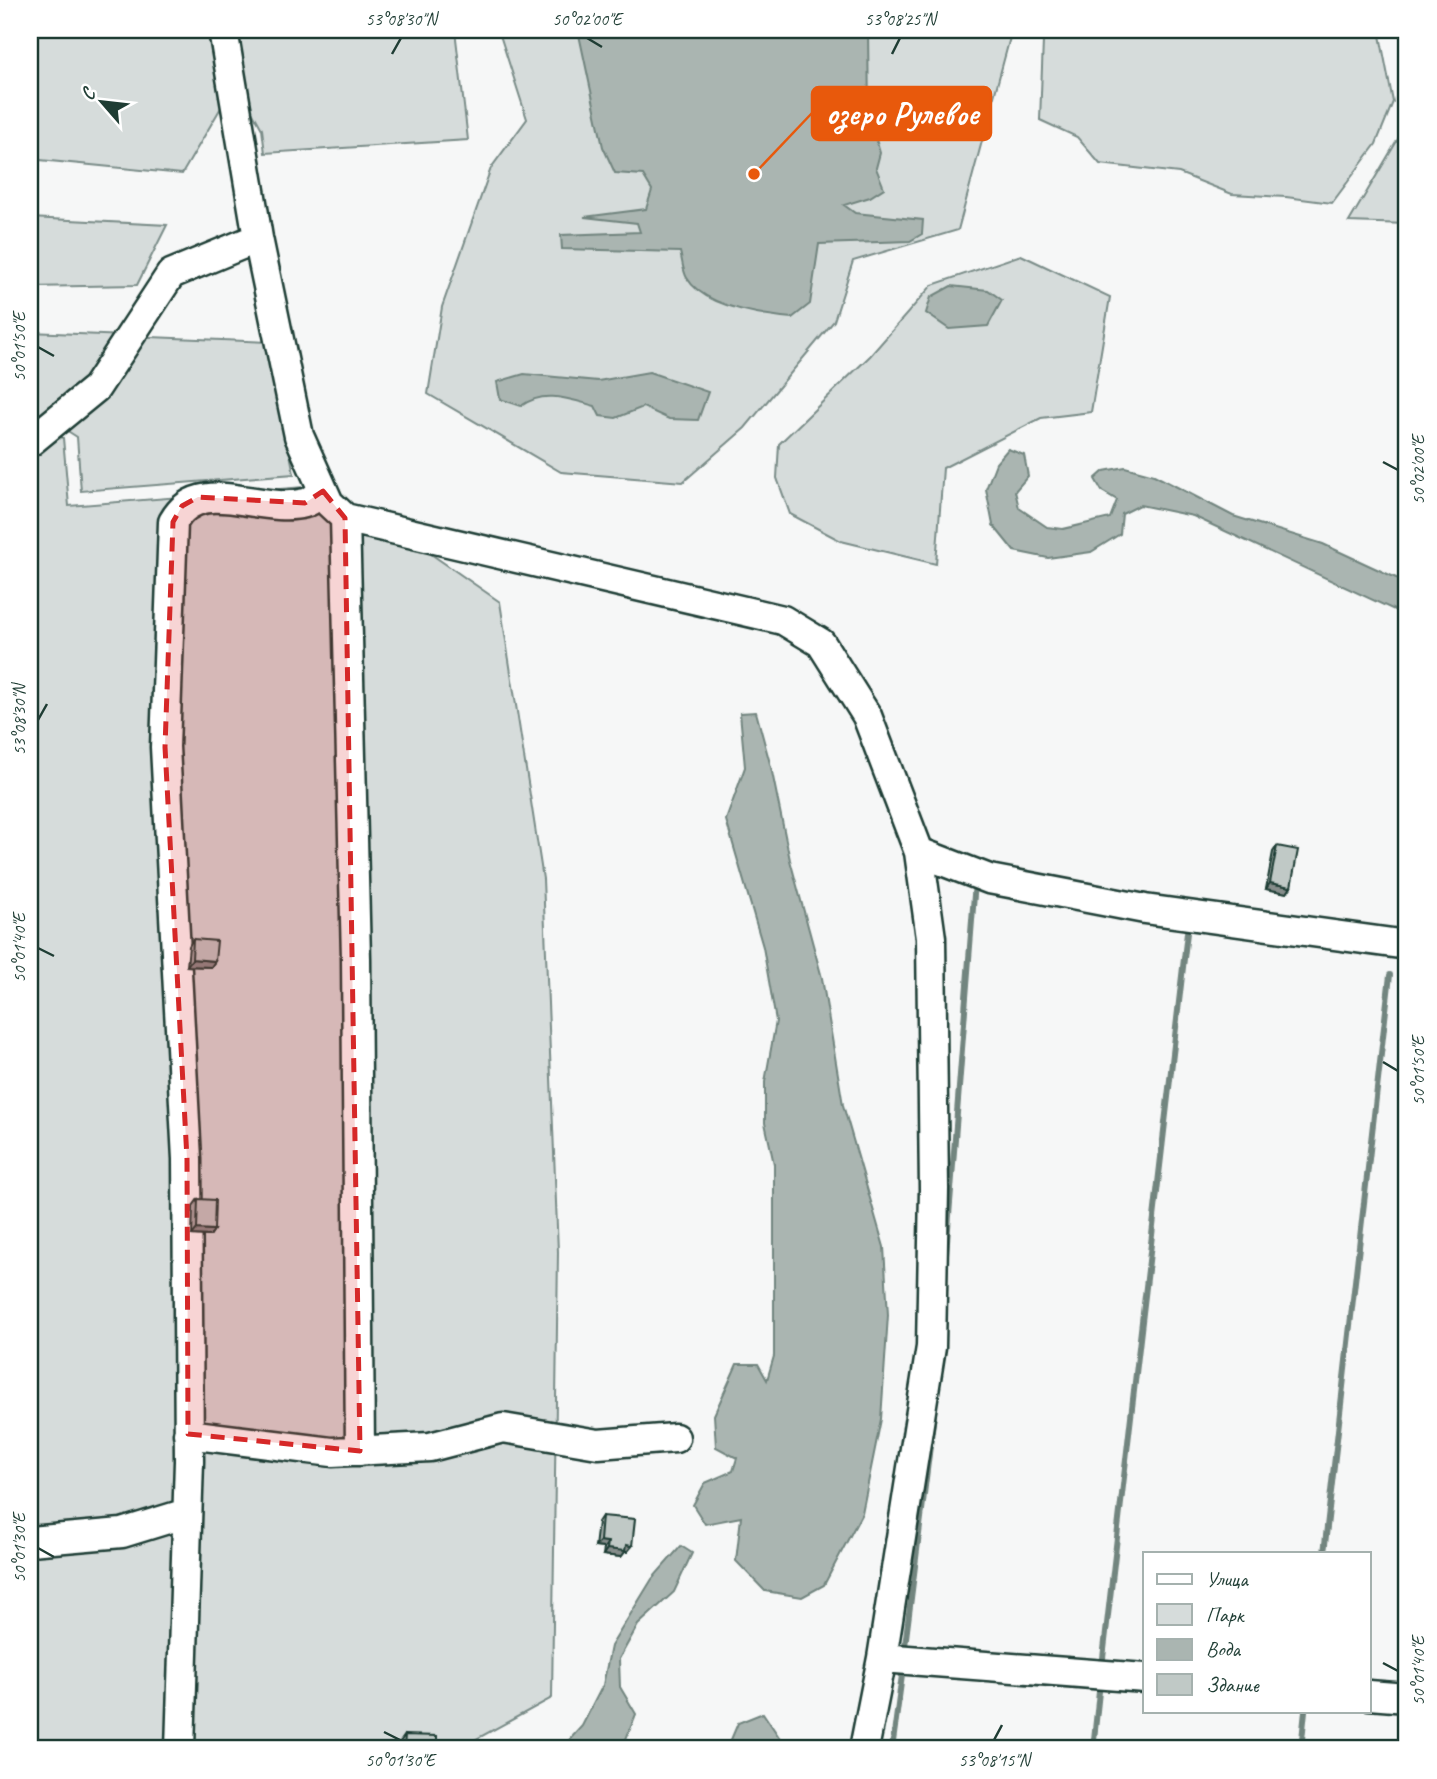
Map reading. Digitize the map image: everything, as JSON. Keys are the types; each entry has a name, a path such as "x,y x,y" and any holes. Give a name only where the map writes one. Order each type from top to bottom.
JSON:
{"street":[{"path":"223,30 258,238 299,436 330,503 345,518 783,620 821,643 867,716 919,852 932,938 934,1189 931,1347 882,1658 864,1749"},
{"path":"30,442 96,388 171,274 258,238"},
{"path":"180,1749 188,1434 187,1159 165,747 173,522 182,506 198,497 306,503 323,491"},
{"path":"345,518 356,958 360,1451"},
{"path":"919,852 989,879 1145,908 1407,945"},
{"path":"188,1434 332,1452 429,1447 503,1428 598,1444 676,1438"},
{"path":"30,1541 122,1533 187,1513"},
{"path":"882,1658 1143,1678"},
{"path":"1370,1695 1407,1698"}],"highlighted area":[{"path":"323,491 345,518 360,1451 188,1434 187,1159 165,747 173,522 182,506 198,497 305,503"}],"green space":[{"path":"30,30 455,30 468,140 265,153 262,129 236,82 182,174 30,159"},
{"path":"494,30 1012,30 958,230 853,261 834,321 745,428 683,482 561,472 428,394 442,307 491,168 527,119 500,35"},
{"path":"1056,30 1379,30 1393,102 1376,144 1332,203 1232,194 1179,173 1100,164 1077,137 1040,120 1043,41"},
{"path":"1407,124 1407,224 1349,222"},
{"path":"30,218 167,225 137,285 30,287"},
{"path":"1021,255 1110,297 1091,412 1041,418 943,468 936,564 841,541 790,514 777,478 779,444 870,356 932,285"},
{"path":"30,332 268,342 294,474 81,491 77,437 30,407"},
{"path":"30,425 63,438 69,506 304,487 332,528 415,543 500,602 543,879 558,1252 552,1698 460,1748 30,1749"}],"water":[{"path":"578,30 868,30 869,115 880,153 876,168 884,188 870,197 844,205 855,213 923,220 922,234 910,241 819,244 810,304 792,318 735,308 706,296 687,278 680,252 562,249 561,235 640,232 637,223 584,217 646,209 652,190 643,175 615,173 603,147"},
{"path":"951,286 988,290 1002,300 988,326 949,329 926,313 931,297"},
{"path":"649,372 708,392 698,420 669,419 643,407 616,418 600,416 595,406 557,397 539,398 521,406 500,399 497,382 524,374 598,381"},
{"path":"1008,449 1024,455 1028,476 1015,491 1019,508 1047,527 1063,529 1110,518 1117,500 1102,491 1095,479 1104,471 1125,467 1154,475 1233,516 1323,544 1407,583 1407,616 1193,516 1140,505 1122,514 1120,534 1091,552 1048,558 1014,551 993,525 986,489 996,463"},
{"path":"756,712 771,767 790,860 822,978 843,1105 884,1247 888,1315 881,1419 862,1513 824,1585 802,1597 765,1591 736,1561 741,1517 705,1524 693,1505 705,1483 733,1471 737,1458 716,1447 714,1415 737,1364 758,1364 767,1380 774,1356 774,1164 765,1123 765,1082 776,1021 763,947 726,820 745,767 740,713"},
{"path":"681,1546 692,1553 674,1592 638,1625 619,1659 620,1687 636,1714 622,1749 561,1749 582,1726 603,1685 611,1646 652,1579"},
{"path":"763,1713 787,1749 727,1749 738,1723"}],"building":[{"path":"1277,846 1298,850 1291,887 1270,883"},
{"path":"193,939 217,941 215,961 192,959"},
{"path":"198,1199 215,1200 214,1230 197,1229"},
{"path":"602,1516 635,1519 632,1546 626,1545 625,1551 607,1549 608,1542 600,1541"},
{"path":"405,1735 437,1736 437,1749 404,1749"}],"waterway":[{"path":"946,1254 975,882"},
{"path":"1102,1667 1188,924"},
{"path":"1324,1552 1390,975"},
{"path":"904,1654 934,1414"},
{"path":"892,1749 903,1668"},
{"path":"1093,1749 1100,1682"},
{"path":"1301,1749 1305,1712"}],"place":[{"name":"озеро Рулевое","path":"754,174"}]}
